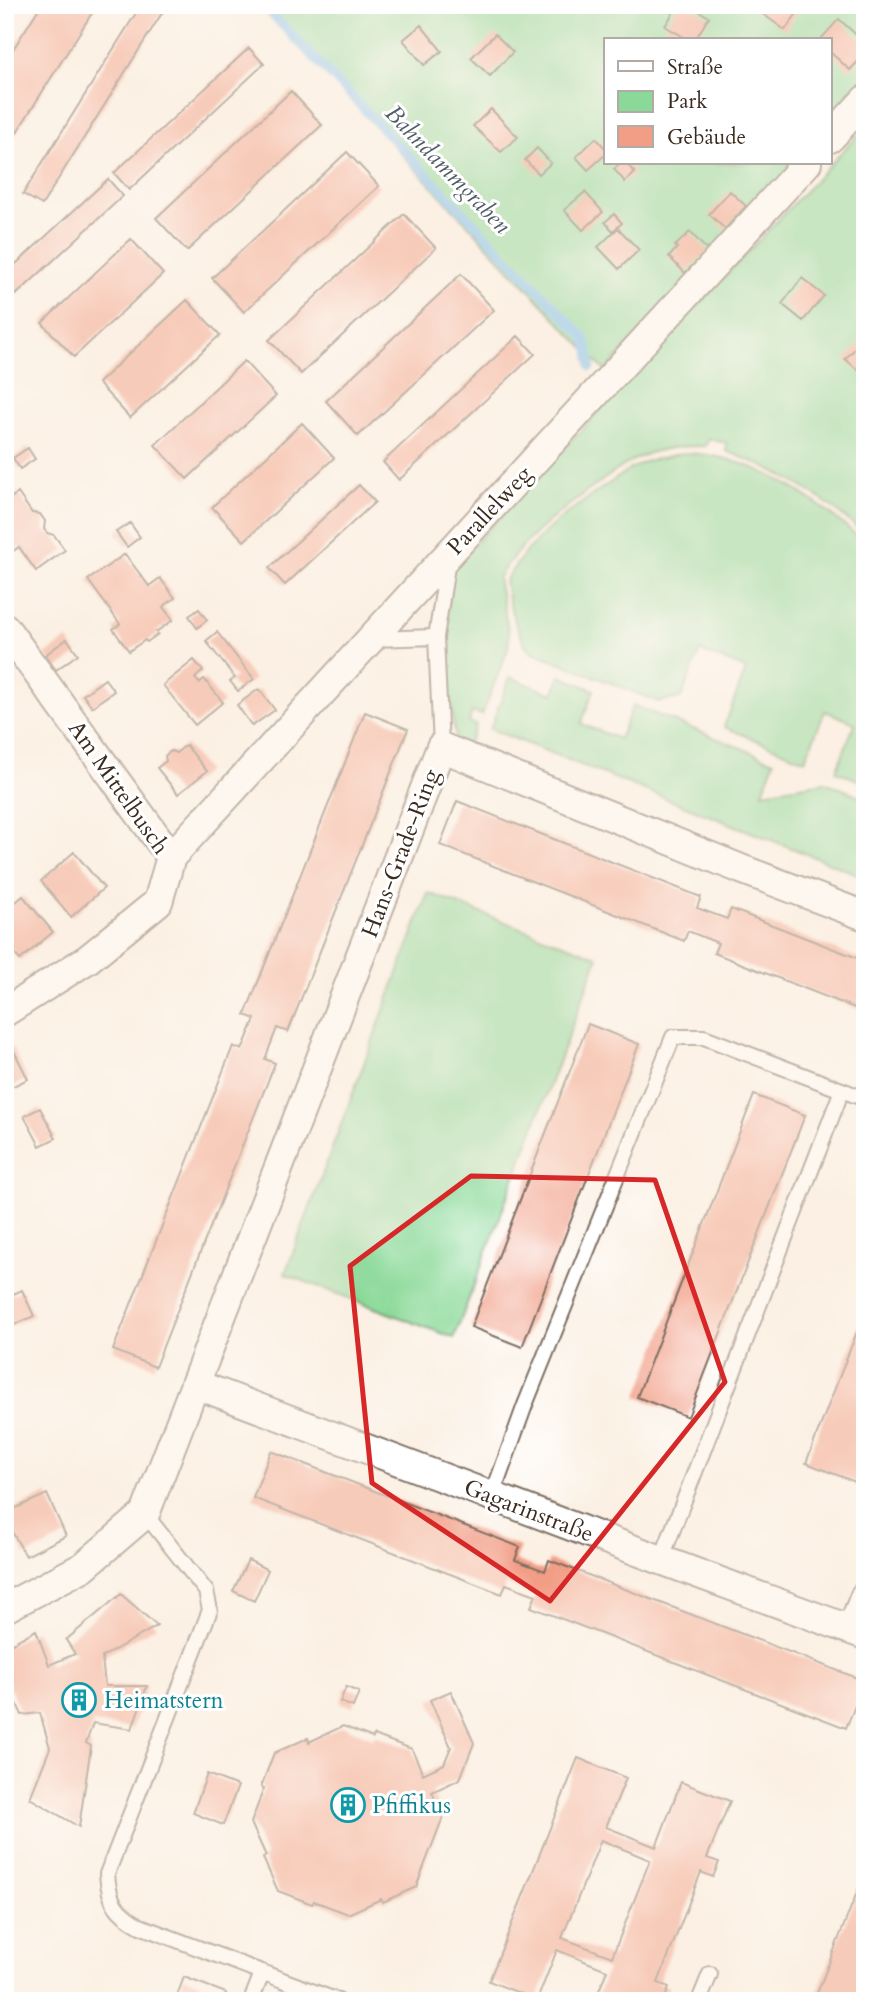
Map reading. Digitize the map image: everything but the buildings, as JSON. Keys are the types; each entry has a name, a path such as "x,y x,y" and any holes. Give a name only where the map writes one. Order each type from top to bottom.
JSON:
{"street":[{"path":"832,136 865,100"},
{"name":"Parallelweg","path":"171,857 806,164"},
{"name":"Am Mittelbusch","path":"5,628 171,857 158,902 88,959 5,1012"},
{"name":"Hans-Grade-Ring","path":"145,1514 441,747 741,869 865,916"},
{"name":"Gagarinstraße","path":"195,1384 661,1560 858,1631"},
{"path":"5,1608 83,1567 145,1514"},
{"path":"858,1631 865,1596"}],"lane":[{"path":"441,747 436,637 449,554"},
{"path":"371,639 436,637"},
{"path":"492,1496 525,1405 673,1037 705,1037 865,1099"},
{"path":"661,1560 842,1090"},
{"path":"145,1514 206,1591 210,1610 107,1874 108,1891 114,1906 124,1917 139,1926 338,2001"},
{"path":"251,2001 262,1972"},
{"path":"699,2001 709,1974"}],"highlighted area":[{"path":"471,1176 655,1180 725,1382 550,1601 372,1483 350,1266"}],"green space":[{"path":"262,5 865,5 865,89 832,125 832,38 604,38 604,164 796,164 605,371"},
{"path":"865,127 865,535 849,520 800,486 765,467 726,451 727,443 708,439 706,446 662,450 633,460 542,527 519,550 498,578 509,634 508,649 482,715 472,712 469,722 476,725 468,745 456,741 444,657 451,569"},
{"path":"683,453 734,461 782,481 825,510 865,543 865,783 836,771 855,723 825,711 805,760 724,727 746,669 700,651 681,698 658,702 528,650 513,616 505,580 527,550 557,521 630,469 647,461"},
{"path":"560,676 594,690 581,724 619,739 633,705 774,761 763,792 825,782 865,798 865,877 490,729 510,677 553,694"},
{"path":"428,893 598,957 454,1338 285,1274"}],"waterway":[{"name":"Bahndammgraben","path":"263,5 584,337 591,367"}],"place":[{"name":"Heimatstern","path":"79,1700"},
{"name":"Pfiffikus","path":"348,1805"}]}
